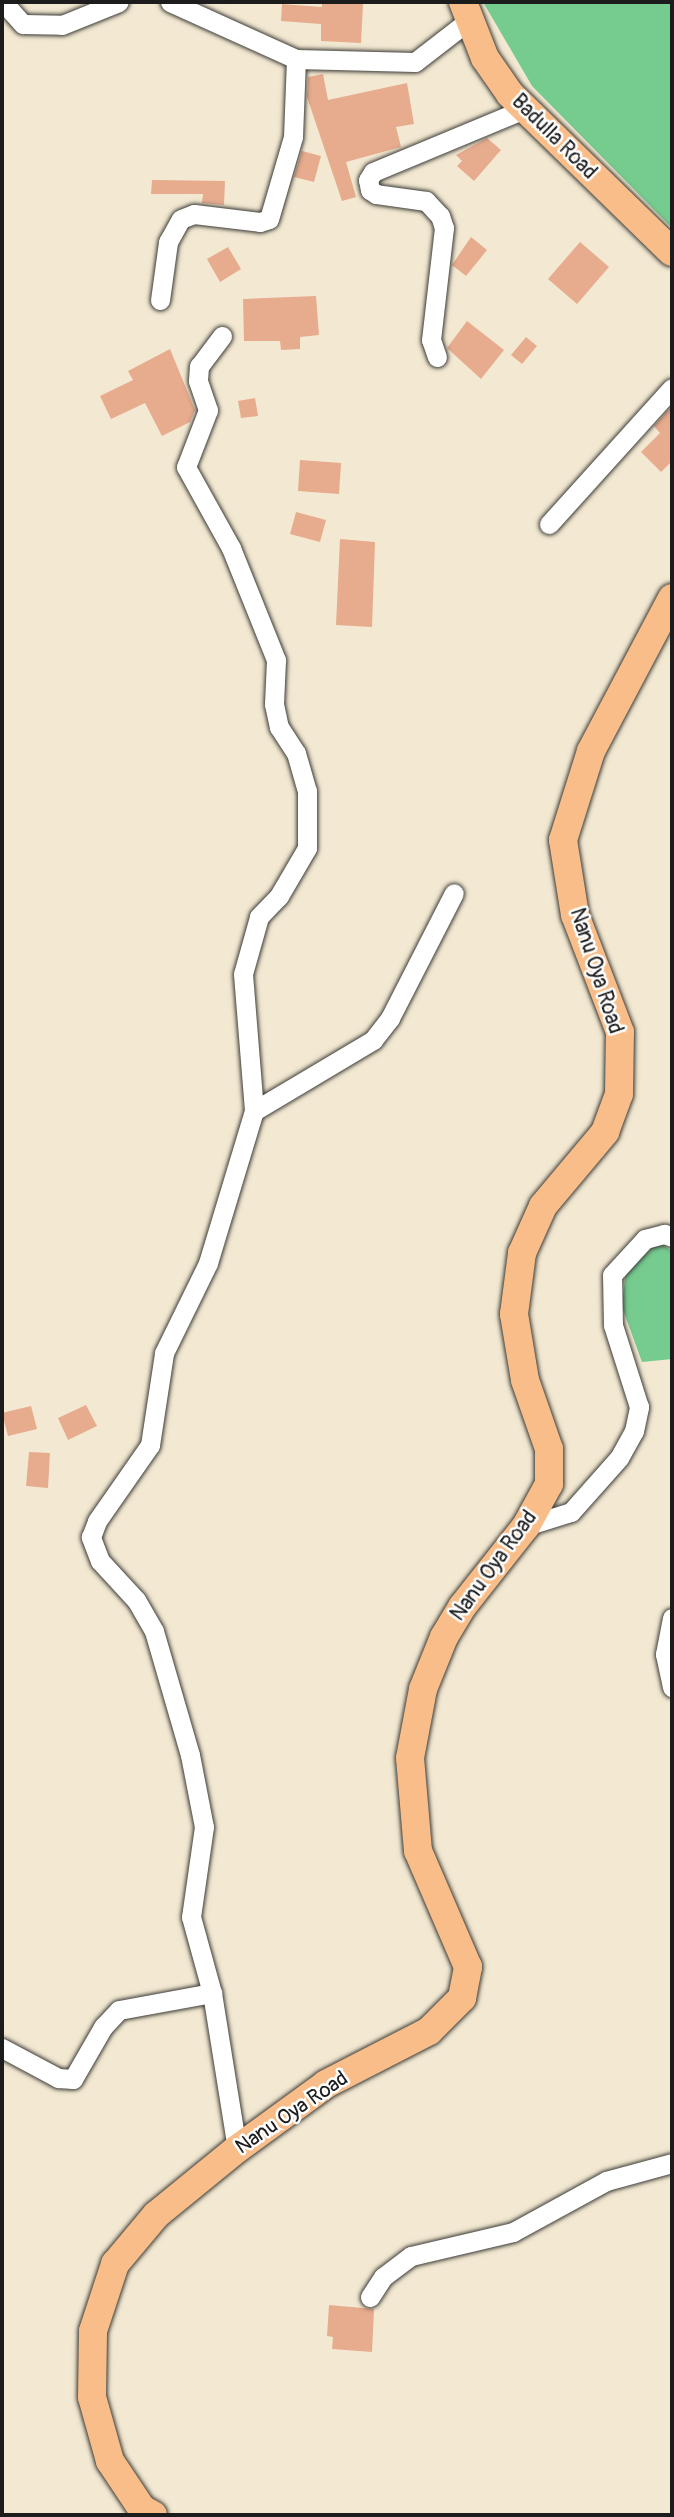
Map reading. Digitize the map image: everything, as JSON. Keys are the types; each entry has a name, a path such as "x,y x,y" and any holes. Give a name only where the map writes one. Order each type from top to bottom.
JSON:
{"highway":[{"name":"Badulla Road","path":"466,11 495,75 524,109 672,252"},
{"name":"Nanu Oya Road","path":"153,2515 142,2509 110,2461 92,2397 93,2331 115,2264 156,2215 237,2149 326,2084 429,2032 462,1998 468,1968 418,1851 410,1758 423,1689 444,1637 462,1607 526,1526 549,1483 549,1449 525,1380 514,1314 522,1253 543,1206 606,1132 619,1094 620,1032 575,915 563,840 591,751 672,598"}],"street":[{"path":"3,2 23,24 62,25 119,2"},
{"path":"170,2 296,59 415,62 466,11"},
{"path":"160,300 168,242 181,219 194,214 260,222 269,219 293,137 296,59"},
{"path":"437,357 431,340 444,228 440,216 425,201 376,194 370,190 368,180 373,172 524,109"},
{"path":"222,336 199,366 198,380 208,410 186,467 231,548 276,660 274,704 279,727 296,753 307,791 307,848 279,896 259,917 243,974 254,1111 208,1263 164,1353 150,1445 97,1521 91,1537 100,1561 136,1600 154,1631 190,1755 204,1827 191,1917 212,1993 237,2149"},
{"path":"549,524 672,388"},
{"path":"254,1111 373,1040 390,1018 454,893"},
{"path":"526,1526 571,1512 619,1458 634,1431 639,1407 613,1325 612,1275 645,1240 664,1234 672,1237"},
{"path":"672,1618 665,1654 672,1687"},
{"path":"2,2048 58,2078 73,2079 103,2026 119,2010 212,1993"},
{"path":"370,2297 383,2277 411,2256 513,2232 606,2181 672,2163"}],"green space":[{"path":"483,2 672,2 672,228 532,86"},
{"path":"659,1243 672,1251 672,1359 642,1362 622,1307 626,1269"}],"building":[{"path":"322,2 363,4 361,43 321,41 321,24 281,21 282,4 322,7"},
{"path":"323,74 328,100 407,83 414,124 396,127 401,147 346,162 356,197 342,201 307,97 308,77"},
{"path":"487,138 501,150 474,181 457,166 462,161 456,155"},
{"path":"302,151 321,156 314,182 294,177"},
{"path":"152,180 225,181 224,205 202,203 203,194 151,194"},
{"path":"471,237 487,250 466,276 452,265"},
{"path":"580,242 609,267 577,304 548,279"},
{"path":"228,247 241,269 220,282 207,259"},
{"path":"316,296 319,335 300,337 300,349 281,350 280,341 244,341 243,299"},
{"path":"467,321 504,350 481,379 447,348"},
{"path":"526,337 537,346 522,364 511,355"},
{"path":"170,349 195,410 190,422 162,436 145,403 111,419 100,396 133,380 128,371"},
{"path":"255,398 258,416 241,418 238,401"},
{"path":"672,406 672,461 661,472 641,452 660,433 654,426"},
{"path":"300,460 341,463 339,494 298,491"},
{"path":"296,512 326,520 320,542 290,534"},
{"path":"340,539 375,542 372,627 336,625"},
{"path":"86,1405 97,1426 68,1440 58,1418"},
{"path":"31,1406 37,1429 8,1436 2,1413"},
{"path":"29,1452 50,1453 48,1488 26,1486"},
{"path":"329,2305 374,2309 372,2352 332,2349 333,2337 327,2336"}]}
